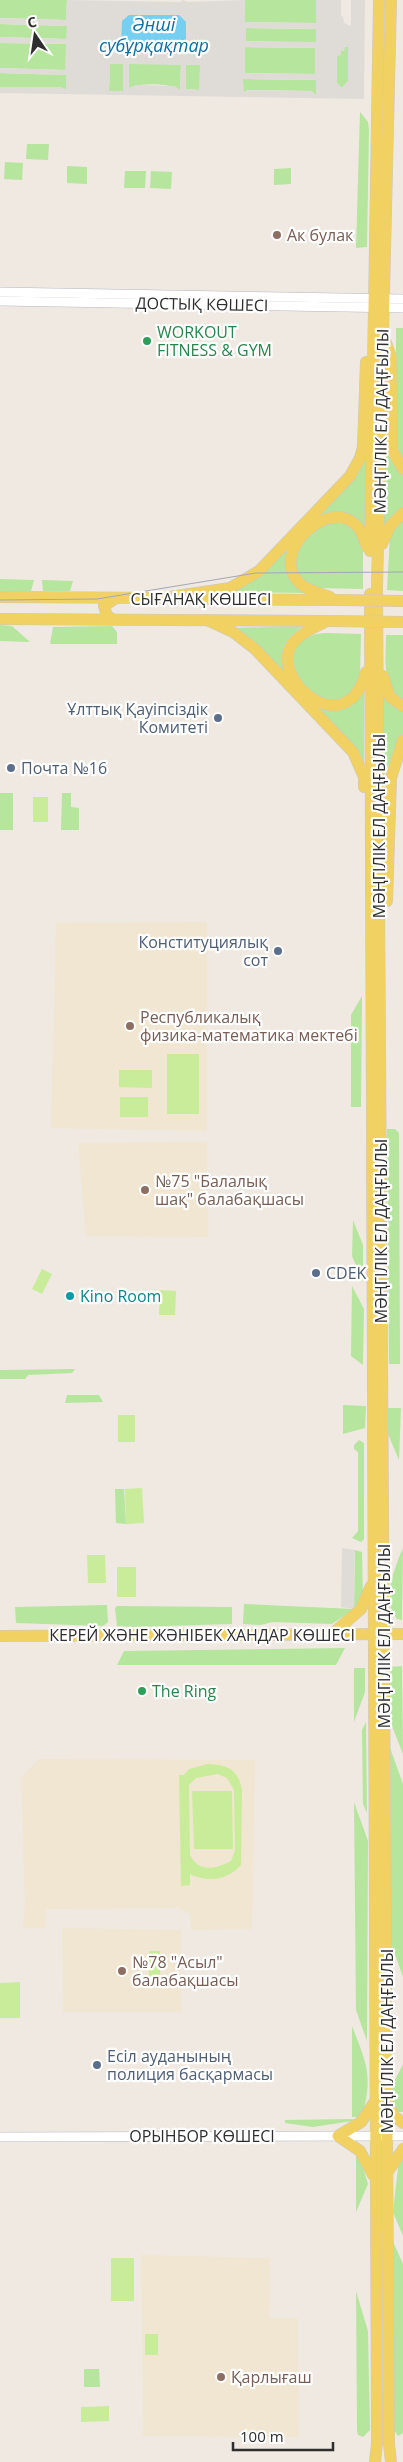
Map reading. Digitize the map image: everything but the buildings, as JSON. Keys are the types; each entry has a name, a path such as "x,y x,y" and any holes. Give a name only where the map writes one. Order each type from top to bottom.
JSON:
{"main road":[{"name":"МӘҢГІЛІК ЕЛ ДАҢҒЫЛЫ","path":"379,0 379,303"},
{"name":"МӘҢГІЛІК ЕЛ ДАҢҒЫЛЫ","path":"391,0 378,331 374,658 381,2136 389,2444 392,2462"},
{"path":"378,331 391,357 392,450 403,469"},
{"path":"163,598 230,588 259,571 350,476 360,458 363,446 366,362 378,331"},
{"path":"374,555 390,526 403,513"},
{"path":"338,600 308,589 298,581 294,576 290,562 293,548 319,522 330,518 342,517 351,521 359,529 374,555"},
{"name":"СЫҒАНАҚ КӨШЕСІ","path":"0,597 403,601"},
{"path":"112,619 106,616 104,606 116,598"},
{"path":"225,599 235,605 235,611 233,616 225,620"},
{"name":"СЫҒАНАҚ КӨШЕСІ","path":"0,619 403,622"},
{"path":"207,620 233,632 255,649 353,752 364,777 365,928 376,952"},
{"path":"327,621 295,641 288,653 288,663 292,676 315,701 323,705 336,706 354,698 374,658"},
{"path":"374,658 388,693 394,701 403,706"},
{"path":"376,952 387,928 391,778 403,740"},
{"name":"МӘҢГІЛІК ЕЛ ДАҢҒЫЛЫ","path":"376,952 374,1580 379,1634"},
{"path":"331,1635 360,1609 374,1580"},
{"name":"КЕРЕЙ ЖӘНЕ ЖӘНІБЕК ХАНДАР КӨШЕСІ","path":"0,1636 403,1634"},
{"path":"382,2183 360,2151 338,2136 361,2122 381,2099 394,2116 403,2123"},
{"path":"382,2183 390,2166 403,2149"},
{"name":"МӘҢГІЛІК ЕЛ ДАҢҒЫЛЫ","path":"375,2462 377,2444 382,2183"}],"street":[{"name":"ДОСТЫҚ КӨШЕСІ","path":"0,292 379,303 403,308"},
{"name":"ДОСТЫҚ КӨШЕСІ","path":"0,301 379,303 403,299"},
{"name":"ОРЫНБОР КӨШЕСІ","path":"0,2137 403,2136"}],"shaded area":[{"path":"67,0 181,2 182,0 188,2 245,0 245,22 316,23 316,0 341,0 341,16 344,23 351,26 351,0 365,0 364,99 0,93 0,87 60,87 66,89 66,75 0,73 0,68 65,70 66,44 0,43 0,37 66,39 67,26 0,24 0,18 66,20","holes":["129,16 179,17 184,22 186,48 179,53 123,48 124,21","246,28 316,29 316,42 246,41","245,47 315,48 315,74 245,73","348,47 348,81 342,88 337,83 337,56 341,55 341,51","110,64 123,64 123,91 109,91","129,64 181,65 180,90 175,86 136,85 129,88","186,65 200,65 199,90 186,89","243,79 316,80 316,95 311,91 248,90 244,93"]},
{"name":"Республикалық физика-математика мектебі","path":"207,922 207,1131 51,1128 56,923"},
{"name":"№75 \"Балалық шақ\" балабақшасы","path":"207,1142 208,1237 86,1236 78,1143"},
{"path":"342,1548 355,1550 354,1609 341,1607"},
{"path":"39,1759 255,1760 252,1929 191,1930 190,1914 180,1908 46,1909 45,1928 23,1928 25,1902 21,1778"},
{"name":"№78 \"Асыл\" балабақшасы","path":"62,1928 181,1930 181,2012 63,2012"},
{"name":"Қарлығаш","path":"141,2255 270,2258 269,2318 298,2318 299,2437 143,2436"}],"green space":[{"path":"0,0 67,0 66,20 0,18"},
{"path":"245,0 316,0 316,23 245,22"},
{"path":"0,24 67,26 67,39 0,37"},
{"path":"245,28 316,29 316,43 245,41"},
{"path":"0,43 66,44 66,70 0,68"},
{"path":"245,47 316,48 315,74 244,73"},
{"path":"344,47 348,47 348,81 342,88 337,83 337,56"},
{"path":"110,63 123,63 123,91 109,91"},
{"path":"129,64 181,64 180,91 170,86 155,84 129,88"},
{"path":"186,65 200,65 200,90 186,89"},
{"path":"0,73 66,75 66,90 60,87 0,87"},
{"path":"243,79 316,80 316,95 311,91 248,90 243,93"},
{"path":"360,112 368,122 369,130 367,247 356,248"},
{"path":"27,144 49,144 48,160 26,159"},
{"path":"5,162 23,163 22,180 4,179"},
{"path":"67,166 87,167 87,184 67,183"},
{"path":"291,168 291,184 274,185 274,169"},
{"path":"125,171 146,171 145,188 124,188"},
{"path":"151,171 172,172 171,189 150,188"},
{"path":"396,328 403,328 403,460 396,443"},
{"path":"385,438 397,468 403,474 403,509 383,526"},
{"path":"367,449 365,529 356,519 313,521 352,480"},
{"path":"403,519 403,591 387,590 390,534"},
{"path":"331,522 352,525 363,546 363,589 316,588 299,576 295,561 298,549 313,532"},
{"path":"287,548 286,563 307,593 236,592 236,588"},
{"path":"0,579 34,580 31,591 0,591"},
{"path":"42,580 73,581 70,591 43,591"},
{"path":"0,625 12,626 30,642 0,641"},
{"path":"112,626 117,632 117,644 50,644 53,627"},
{"path":"303,626 290,637 283,649 282,662 289,677 233,628"},
{"path":"326,633 361,634 360,676 353,694 333,701 311,692 297,673 294,663 294,654 297,646 303,640 313,635"},
{"path":"386,635 403,635 403,701 391,688 388,680 386,672"},
{"path":"364,689 364,770 313,703 322,707"},
{"path":"383,691 403,708 403,735 383,777"},
{"path":"0,793 13,793 13,830 0,830"},
{"path":"62,793 71,793 71,807 79,808 79,830 61,830"},
{"path":"33,797 48,797 48,822 33,822"},
{"path":"362,996 361,1107 351,1107 351,1015"},
{"path":"167,1054 199,1054 199,1114 167,1114"},
{"path":"119,1070 152,1070 152,1088 119,1087"},
{"path":"120,1097 148,1097 148,1117 120,1117"},
{"path":"387,1129 395,1129 399,1133 400,1364 389,1364"},
{"path":"353,1220 363,1245 363,1282 352,1256"},
{"path":"42,1269 52,1274 42,1294 32,1289"},
{"path":"352,1286 364,1309 363,1365 351,1356"},
{"path":"160,1290 176,1291 175,1315 159,1315"},
{"path":"75,1369 72,1373 28,1375 25,1379 0,1379 0,1370"},
{"path":"67,1395 99,1395 103,1402 65,1403"},
{"path":"343,1405 366,1406 365,1428 343,1434"},
{"path":"388,1408 401,1408 399,1460 388,1434"},
{"path":"118,1415 135,1415 135,1442 118,1442"},
{"path":"359,1440 364,1443 364,1539 361,1542 352,1538 358,1531 358,1452 354,1449 354,1445"},
{"path":"142,1488 144,1523 126,1524 125,1489"},
{"path":"115,1489 124,1489 126,1524 116,1523"},
{"path":"403,1548 402,1620 397,1619 392,1612 390,1594 393,1574"},
{"path":"355,1550 362,1552 363,1601 354,1609"},
{"path":"87,1555 105,1555 106,1583 88,1583"},
{"path":"117,1567 136,1567 136,1597 117,1597"},
{"path":"244,1604 354,1609 332,1624 273,1622 260,1625 243,1624"},
{"path":"107,1605 108,1622 103,1626 16,1623 15,1607"},
{"path":"117,1606 232,1607 232,1624 117,1626 115,1608"},
{"path":"345,1648 336,1665 117,1665 124,1651"},
{"path":"402,1666 403,1754 390,1721 390,1667"},
{"path":"354,1668 365,1668 365,1692 354,1722"},
{"path":"366,1722 367,1813 363,1804 362,1730"},
{"path":"390,1748 403,1784 403,1977 391,1943"},
{"path":"208,1764 221,1766 231,1770 238,1777 242,1790 241,1865 230,1874 217,1879 204,1879 190,1874 190,1885 181,1886 179,1775 184,1775 189,1769","holes":["218,1774 227,1778 234,1790 235,1850 231,1861 220,1866 203,1867 198,1865 190,1855 189,1785 196,1778"]},
{"path":"192,1791 232,1791 233,1849 194,1849"},
{"path":"354,1802 368,1841 367,2041 356,2010"},
{"path":"149,1951 160,1951 160,1976 149,1976"},
{"path":"20,1982 20,2018 0,2018 0,1983"},
{"path":"352,2026 367,2070 367,2091 362,2117 352,2117"},
{"path":"403,2064 403,2112 393,2112 393,2084"},
{"path":"353,2119 352,2121 313,2127 285,2123 285,2120"},
{"path":"356,2156 360,2158 368,2184 356,2212"},
{"path":"403,2156 403,2236 393,2212 399,2159"},
{"path":"391,2237 403,2264 403,2433 398,2436 394,2430"},
{"path":"111,2258 134,2258 134,2301 111,2301"},
{"path":"356,2291 368,2331 370,2430 363,2437 358,2435 357,2431"},
{"path":"145,2334 158,2334 158,2355 145,2355"},
{"path":"84,2369 99,2369 100,2387 84,2387"},
{"path":"109,2406 109,2421 81,2422 81,2407"}],"water":[{"name":"Әнші субұрқақтар","path":"129,15 179,15 186,22 186,48 179,54 128,54 121,47 122,21"}],"tram line":[{"path":"0,600 97,599 256,573 403,572"}],"place":[{"name":"Ак булак","path":"277,235"},
{"name":"WORKOUT FITNESS & GYM","path":"147,341"},
{"name":"Ұлттық Қауіпсіздік Комитеті","path":"218,718"},
{"name":"Почта №16","path":"11,768"},
{"name":"Конституциялық сот","path":"278,951"},
{"name":"Республикалық физика-математика мектебі","path":"130,1026"},
{"name":"№75 \"Балалық шақ\" балабақшасы","path":"145,1190"},
{"name":"CDEK","path":"316,1273"},
{"name":"Kino Room","path":"70,1296"},
{"name":"The Ring","path":"142,1691"},
{"name":"№78 \"Асыл\" балабақшасы","path":"122,1971"},
{"name":"Есіл ауданының полиция басқармасы","path":"97,2065"},
{"name":"Қарлығаш","path":"221,2377"}]}
